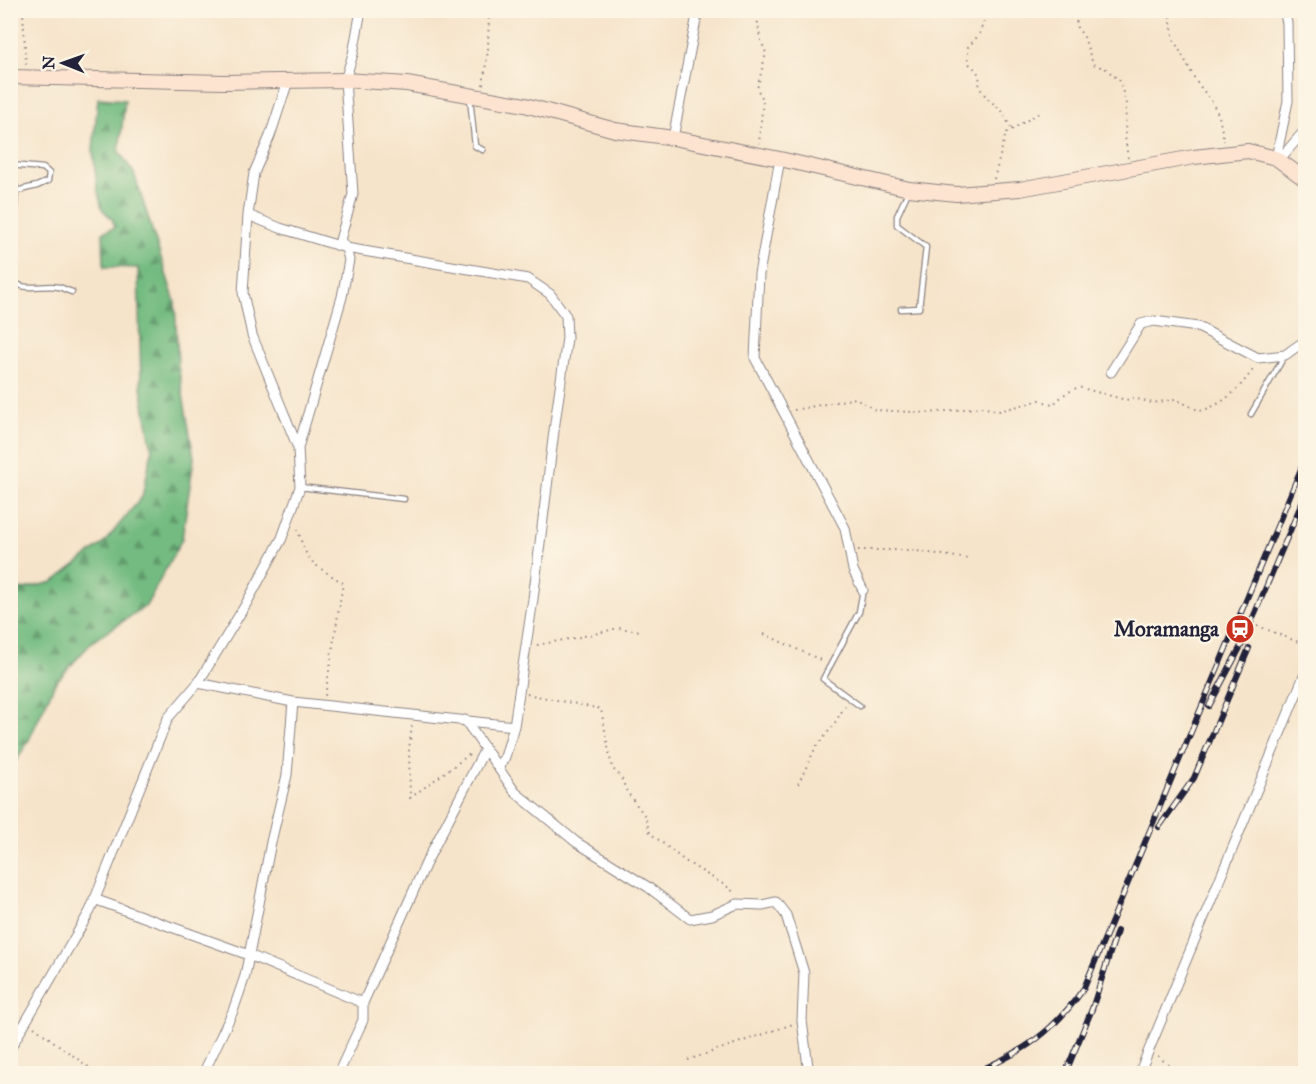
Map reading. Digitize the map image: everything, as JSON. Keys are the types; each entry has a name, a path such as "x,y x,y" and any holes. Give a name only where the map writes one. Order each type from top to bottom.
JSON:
{"main road":[{"path":"10,77 224,82 345,80 408,84 525,105 615,130 673,138 780,159 909,189 957,194 1020,189 1248,151 1278,159 1305,180"}],"street":[{"path":"10,1049 90,911 168,718 198,683 246,604 282,538 293,508 300,487 298,448 342,297 349,260 346,248 340,240 353,194 345,80 354,54 361,10"},
{"path":"673,138 698,10"},
{"path":"1278,159 1288,101 1287,22 1284,10"},
{"path":"288,81 270,136 254,173 248,215 243,293 252,335 298,448"},
{"path":"1278,159 1305,129"},
{"path":"780,159 759,274 755,357 845,528 853,570 863,591"},
{"path":"248,215 280,228 346,248 528,279 550,294 566,316 567,338 526,647 514,726 505,757 498,768"},
{"path":"1111,372 1141,324 1154,321 1198,327 1258,358 1285,355 1305,340"},
{"path":"1138,1074 1305,671"},
{"path":"198,683 293,702 514,726"},
{"path":"203,1074 233,1011 245,976 287,775 293,702"},
{"path":"465,720 515,792 576,842 648,887 690,919 712,915 737,904 776,902 786,915 804,973 802,1021 809,1074"},
{"path":"338,1074 363,1020 363,1003 427,861 483,747"},
{"path":"94,899 249,955 363,1003"}],"lane":[{"path":"476,96 475,146 483,150"},
{"path":"10,230 13,228 16,191 11,165 43,168 49,173 48,182 16,191"},
{"path":"901,309 919,309 926,247 897,225 897,216 909,189"},
{"path":"10,276 14,282 24,287 58,286 72,292"},
{"path":"1251,414 1285,355"},
{"path":"300,487 404,499"},
{"path":"860,706 823,679 859,612 863,591"}],"path":[{"path":"25,10 23,12 27,78"},
{"path":"476,96 488,50 489,10"},
{"path":"756,10 760,38 766,53 757,90 764,99 757,155"},
{"path":"988,10 979,35 968,47 969,63 980,77 979,87 987,98 1002,111 1012,130"},
{"path":"1169,10 1174,40 1196,81 1212,102 1219,116 1226,153"},
{"path":"1077,15 1076,26 1084,37 1093,64 1106,69 1120,81 1126,104 1125,137 1130,169"},
{"path":"991,191 1006,133 1039,113"},
{"path":"783,411 856,398 875,410 930,413 981,407 1000,411 1040,400 1052,405 1078,387 1126,400 1133,398 1154,403 1174,399 1200,411 1227,399 1246,380 1262,358"},
{"path":"293,508 301,544 307,557 315,565 343,583 324,705"},
{"path":"849,550 910,550 970,559"},
{"path":"1244,624 1243,627 1249,629 1258,626 1303,644"},
{"path":"526,647 590,635 618,627 641,631"},
{"path":"764,634 831,665"},
{"path":"519,692 601,710 612,768 621,777 627,792 645,816 650,833 685,861 731,889 737,904"},
{"path":"798,784 816,747 833,726 849,698"},
{"path":"413,715 409,749 411,798 483,747"},
{"path":"10,1009 98,1074"},
{"path":"688,1060 802,1021"},
{"path":"1149,1048 1179,1074"}],"green space":[{"path":"98,98 125,100 119,152 134,173 175,302 178,366 194,458 182,539 146,606 93,641 55,683 28,742 11,769 11,592 53,582 104,543 142,497 152,451 141,387 138,268 104,267 103,232 115,227 112,219 102,209 97,187 93,150"}],"railway":[{"path":"972,1074 1007,1058 1035,1040 1060,1018 1084,988 1306,457"},
{"path":"1209,706 1241,646 1306,493"},
{"path":"1159,827 1194,778 1249,648"},
{"path":"1065,1074 1092,1009 1117,931"}],"place":[{"name":"Moramanga","path":"1240,629"}]}
